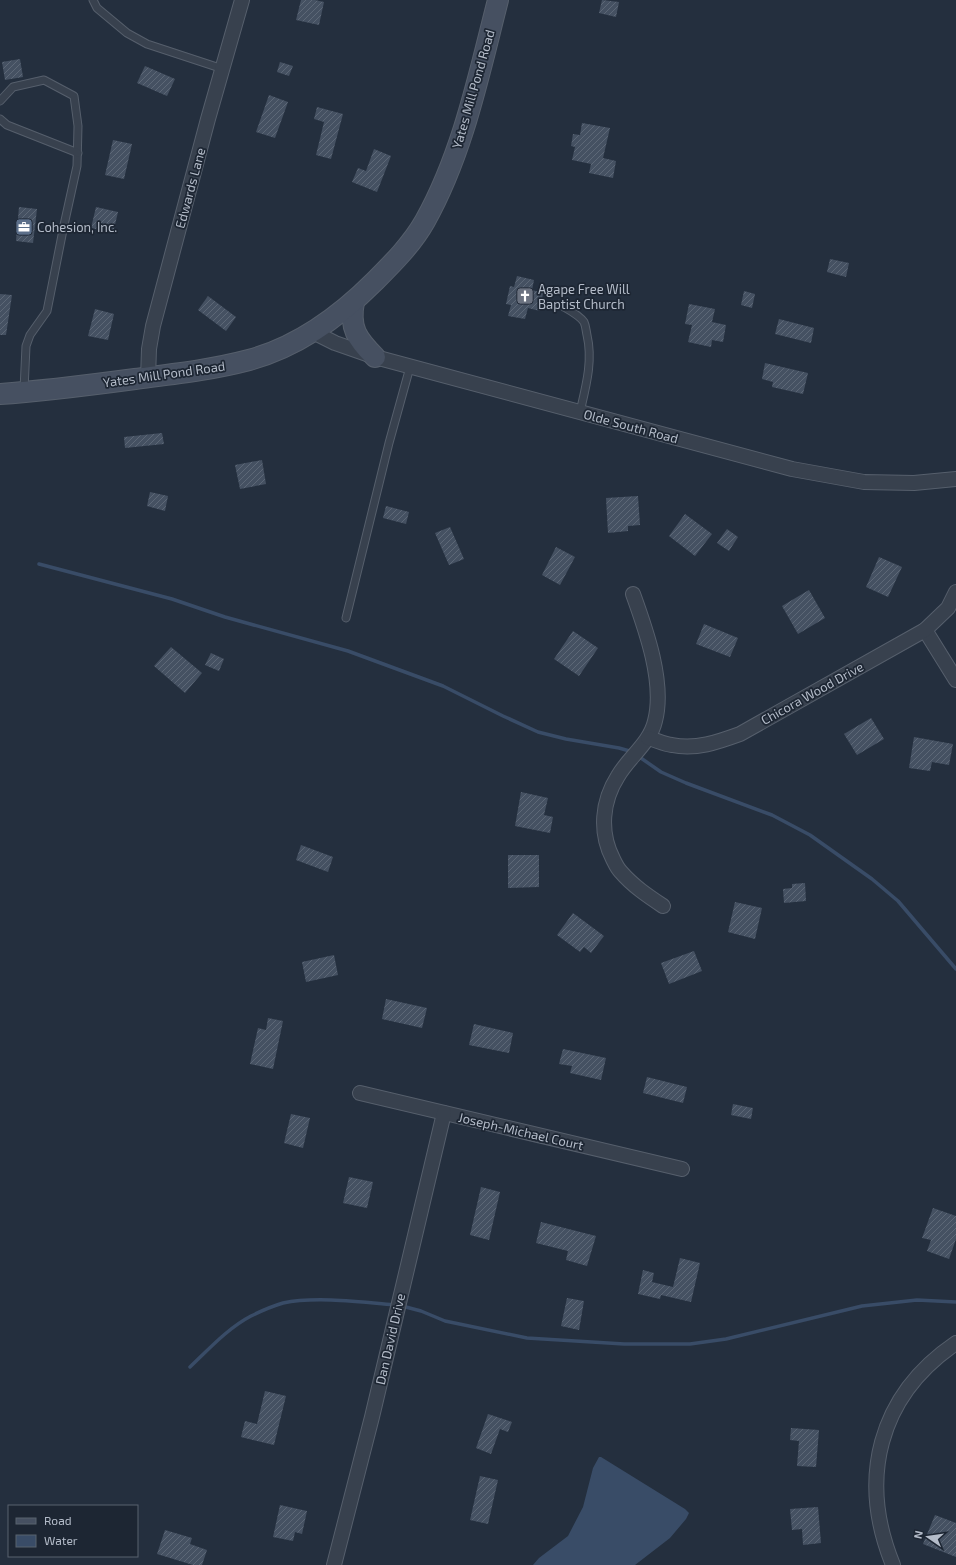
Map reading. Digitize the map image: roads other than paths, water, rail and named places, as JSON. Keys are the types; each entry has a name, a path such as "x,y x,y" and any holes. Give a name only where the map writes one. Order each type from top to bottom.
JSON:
{"street":[{"name":"Edwards Lane","path":"148,378 149,349 153,326 242,0"},
{"name":"Yates Mill Pond Road","path":"0,394 198,372 250,360 283,348 313,332 354,302 399,258 424,221 444,180 466,121 498,0"},
{"path":"354,302 352,323 355,331 361,343 375,357"},
{"name":"Olde South Road","path":"313,332 336,343 375,357 792,469 864,482 914,483 956,479"},
{"name":"Chicora Wood Drive","path":"648,738 672,746 694,747 718,742 740,734 925,630 948,608 956,592"},
{"path":"633,594 643,621 654,666 658,699 655,722 648,738 618,776 606,799 603,826 607,848 620,871 634,886 663,906"},
{"path":"925,630 956,680"},
{"name":"Joseph-Michael Court","path":"360,1092 682,1169"},
{"name":"Dan David Drive","path":"334,1565 372,1417 444,1113"},
{"path":"894,1565 884,1538 878,1512 876,1481 878,1456 889,1422 899,1401 912,1382 937,1356 956,1343"}],"lane":[{"path":"93,0 97,8 127,33 147,44 222,69"},
{"path":"0,101 13,87 44,80 74,96 78,126 77,166 47,311 30,335 26,346 24,392"},
{"path":"0,119 7,125 78,153"},
{"path":"564,307 584,322 588,337 590,354 589,372 580,412"},
{"path":"346,618 389,443 410,367"}],"water":[{"path":"599,1457 685,1509 689,1513 686,1519 670,1538 635,1565 533,1565 539,1558 568,1536 583,1507 593,1468"}],"waterway":[{"path":"39,564 172,599 225,617 348,651 443,686 538,732 633,752"},
{"path":"638,756 661,772 686,783 772,815 810,835 872,879 898,901 956,969"},
{"path":"190,1367 234,1326 259,1312 283,1303 324,1300 396,1305"},
{"path":"402,1306 421,1311 445,1321 527,1338 624,1344 690,1344 726,1339 862,1306 917,1300 956,1302"}],"place":[{"name":"Cohesion, Inc.","path":"24,227"},
{"name":"Agape Free Will Baptist Church","path":"525,296"}]}
